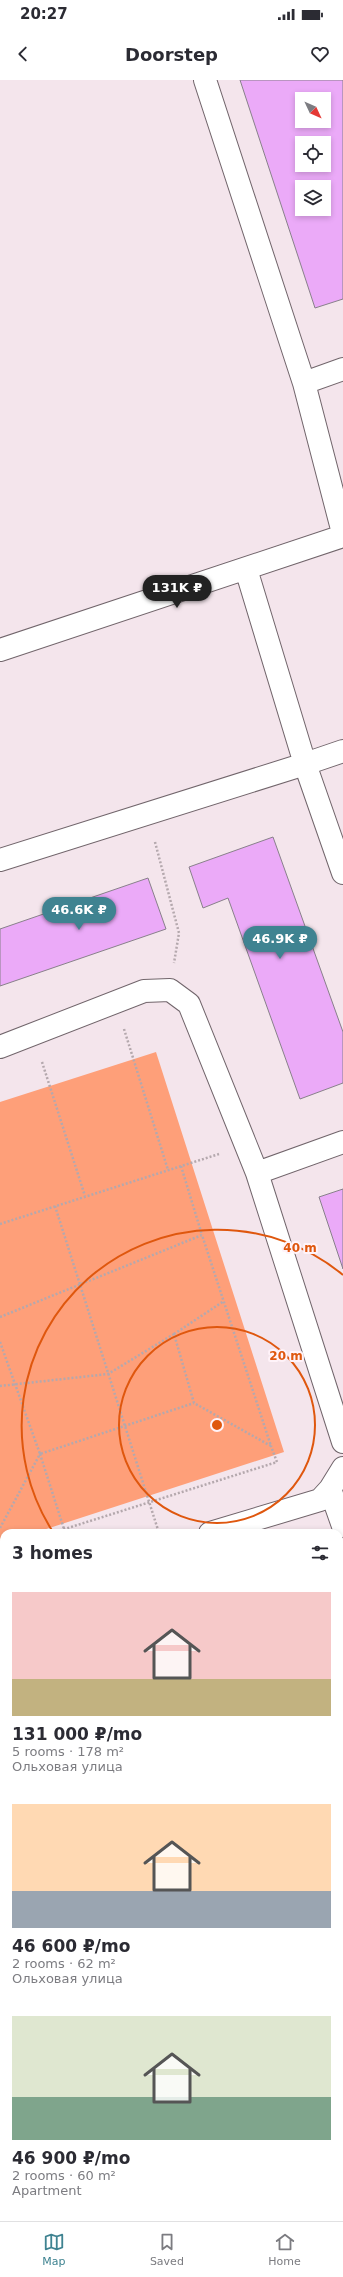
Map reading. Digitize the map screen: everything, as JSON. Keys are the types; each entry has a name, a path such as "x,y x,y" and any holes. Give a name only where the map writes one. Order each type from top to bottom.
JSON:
{"street":[{"path":"0,650 343,534 304,383 206,80"},
{"path":"304,383 343,369"},
{"path":"246,568 305,764 343,873"},
{"path":"0,860 147,812 343,752"},
{"path":"0,1047 144,991 170,990 189,1004 257,1173 343,1442"},
{"path":"257,1173 343,1142"},
{"path":"223,1529 320,1500 330,1489 343,1468"},
{"path":"330,1489 343,1526"}],"path":[{"path":"147,812 179,933 170,990"},
{"path":"116,1002 168,1170"},
{"path":"33,1034 85,1196"},
{"path":"0,1224 246,1145"},
{"path":"0,1342 40,1454 64,1529 277,1462 180,1166"},
{"path":"55,1206 158,1529"},
{"path":"0,1317 202,1235"},
{"path":"0,1386 108,1374 174,1334 224,1301"},
{"path":"174,1334 194,1403 271,1446"},
{"path":"0,1528 40,1454 194,1403"}],"shaded area":[{"path":"156,1052 284,1452 46,1529 0,1529 0,1102"}],"building":[{"path":"240,80 343,80 343,299 315,308"},
{"path":"273,837 343,1032 343,1083 300,1099 228,898 203,908 189,867"},
{"path":"148,878 166,929 0,986 0,929"},
{"path":"343,1189 343,1269 319,1197"}]}
